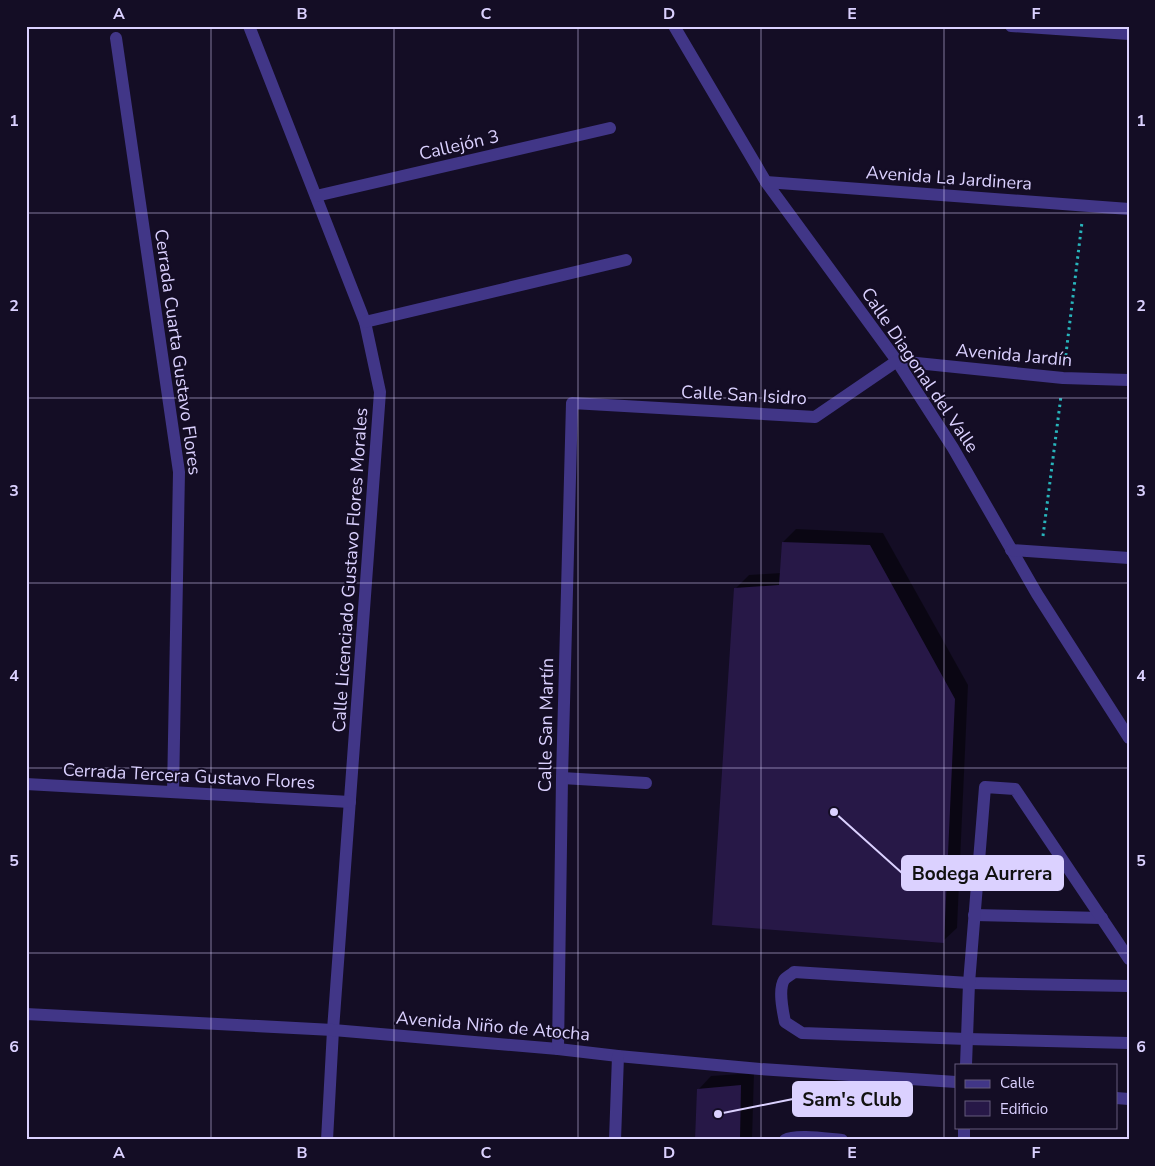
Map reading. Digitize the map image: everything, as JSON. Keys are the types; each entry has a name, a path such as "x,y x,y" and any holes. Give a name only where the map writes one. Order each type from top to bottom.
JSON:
{"street":[{"name":"Calle Licenciado Gustavo Flores Morales","path":"249,26 365,322 380,392 333,1030 327,1140"},
{"name":"Calle Diagonal del Valle","path":"674,26 766,182 897,362 953,448 1037,594 1129,738"},
{"path":"1011,26 1129,34"},
{"name":"Cerrada Cuarta Gustavo Flores","path":"116,38 179,472 173,792"},
{"name":"Callejón 3","path":"316,196 610,128"},
{"name":"Avenida La Jardinera","path":"766,182 1129,209"},
{"path":"365,322 626,260"},
{"name":"Avenida Jardín","path":"897,362 1063,378 1129,380"},
{"name":"Calle San Isidro","path":"572,403 815,417 897,362"},
{"name":"Calle San Martín","path":"558,1049 562,778 572,403"},
{"path":"1012,550 1129,558"},
{"path":"562,778 646,783"},
{"name":"Cerrada Tercera Gustavo Flores","path":"26,784 350,802"},
{"path":"966,1064 969,983 985,787 1015,789 1129,959"},
{"path":"974,915 1102,918"},
{"path":"1129,986 969,983 794,972 785,978 782,985 781,1006 786,1022 802,1034 1129,1043"},
{"name":"Avenida Niño de Atocha","path":"26,1014 333,1030 558,1049 760,1069 955,1082"},
{"path":"615,1140 618,1056"},
{"path":"784,1140 798,1137 842,1140"}],"path":[{"path":"1041,552 1084,205"}],"building":[{"path":"782,542 870,545 955,699 944,943 712,925 734,588 779,585"},
{"path":"741,1085 740,1140 695,1140 697,1089"}],"place":[{"name":"Bodega Aurrera","path":"834,812"},
{"name":"Sam's Club","path":"718,1114"}]}
